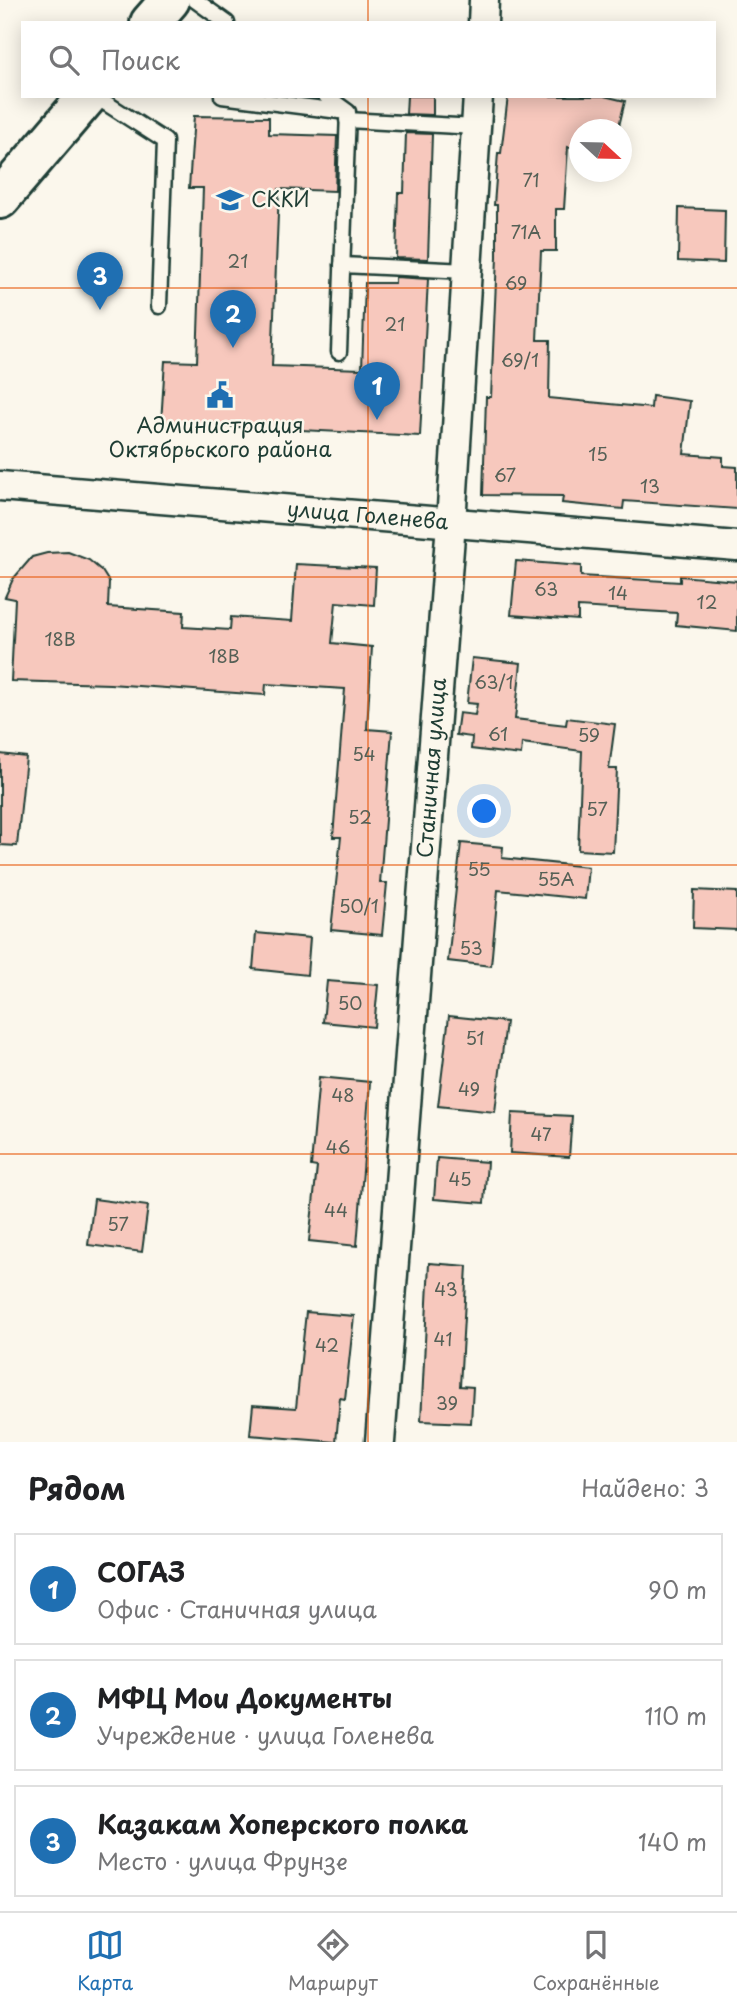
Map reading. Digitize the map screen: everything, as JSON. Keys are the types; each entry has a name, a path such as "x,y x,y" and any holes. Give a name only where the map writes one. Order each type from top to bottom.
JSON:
{"main road":[{"path":"152,21 170,0"},
{"path":"0,199 86,98"},
{"path":"0,218 46,146"}],"street":[{"path":"483,21 484,0"},
{"name":"Станичная улица","path":"380,1442 450,523 478,98"},
{"name":"улица Голенева","path":"0,486 737,546"}],"lane":[{"path":"195,0 224,21"},
{"path":"99,98 165,141 159,306"},
{"path":"234,98 347,116 476,127"},
{"path":"328,98 347,116 339,352"},
{"path":"342,265 467,271"}],"building":[{"path":"407,98 433,98 433,115 406,114"},
{"path":"508,98 612,98 625,101 621,119 569,119 564,209 556,209 556,251 541,251 537,340 550,340 549,398 651,408 652,396 690,401 684,454 723,457 723,466 737,467 737,509 624,501 623,509 562,503 563,496 483,495 486,397 491,397 497,257 497,205 494,205 498,153 501,153"},
{"path":"194,116 269,117 269,134 337,136 335,191 279,189 272,366 362,369 365,283 395,283 395,277 428,279 420,436 161,423 165,361 197,362 203,188 189,188"},
{"path":"406,133 432,134 428,259 396,258 398,193 404,193"},
{"path":"679,208 725,210 724,263 678,261"},
{"path":"68,552 89,560 102,571 109,582 108,607 184,612 183,627 230,630 231,617 292,621 296,564 376,568 374,605 336,602 332,643 372,647 367,729 392,731 380,883 387,883 382,935 331,930 341,837 333,837 345,689 266,684 265,695 110,684 11,681 15,599 5,597 13,579 32,557"},
{"path":"516,561 581,566 581,576 680,582 680,576 737,581 737,631 676,625 677,613 578,607 578,620 511,615"},
{"path":"472,658 521,663 515,719 566,725 567,718 615,724 609,769 617,769 613,852 578,850 582,751 522,743 521,755 471,749 472,737 456,735 459,713 475,715 477,704 467,703"},
{"path":"0,754 26,757 17,846 0,845"},
{"path":"461,843 503,847 502,858 588,867 585,899 498,890 491,966 448,961"},
{"path":"694,890 737,892 737,930 693,928"},
{"path":"256,933 310,938 307,975 253,969"},
{"path":"327,981 378,985 374,1027 323,1022"},
{"path":"449,1016 506,1022 495,1112 438,1106"},
{"path":"319,1077 370,1082 357,1246 309,1241 317,1167 311,1166"},
{"path":"512,1113 572,1116 569,1157 510,1153"},
{"path":"437,1158 487,1162 484,1203 434,1199"},
{"path":"94,1199 148,1206 142,1252 88,1245"},
{"path":"429,1263 467,1266 460,1386 473,1387 471,1423 421,1421"},
{"path":"306,1312 354,1316 345,1399 340,1398 336,1442 250,1435 253,1405 296,1408"}],"place":[{"name":"СККИ","path":"230,200"},
{"name":"Казакам Хоперского полка","path":"100,310"},
{"name":"МФЦ Мои Документы","path":"233,348"},
{"name":"Администрация Октябрьского района","path":"220,395"},
{"name":"СОГАЗ","path":"377,420"}]}
